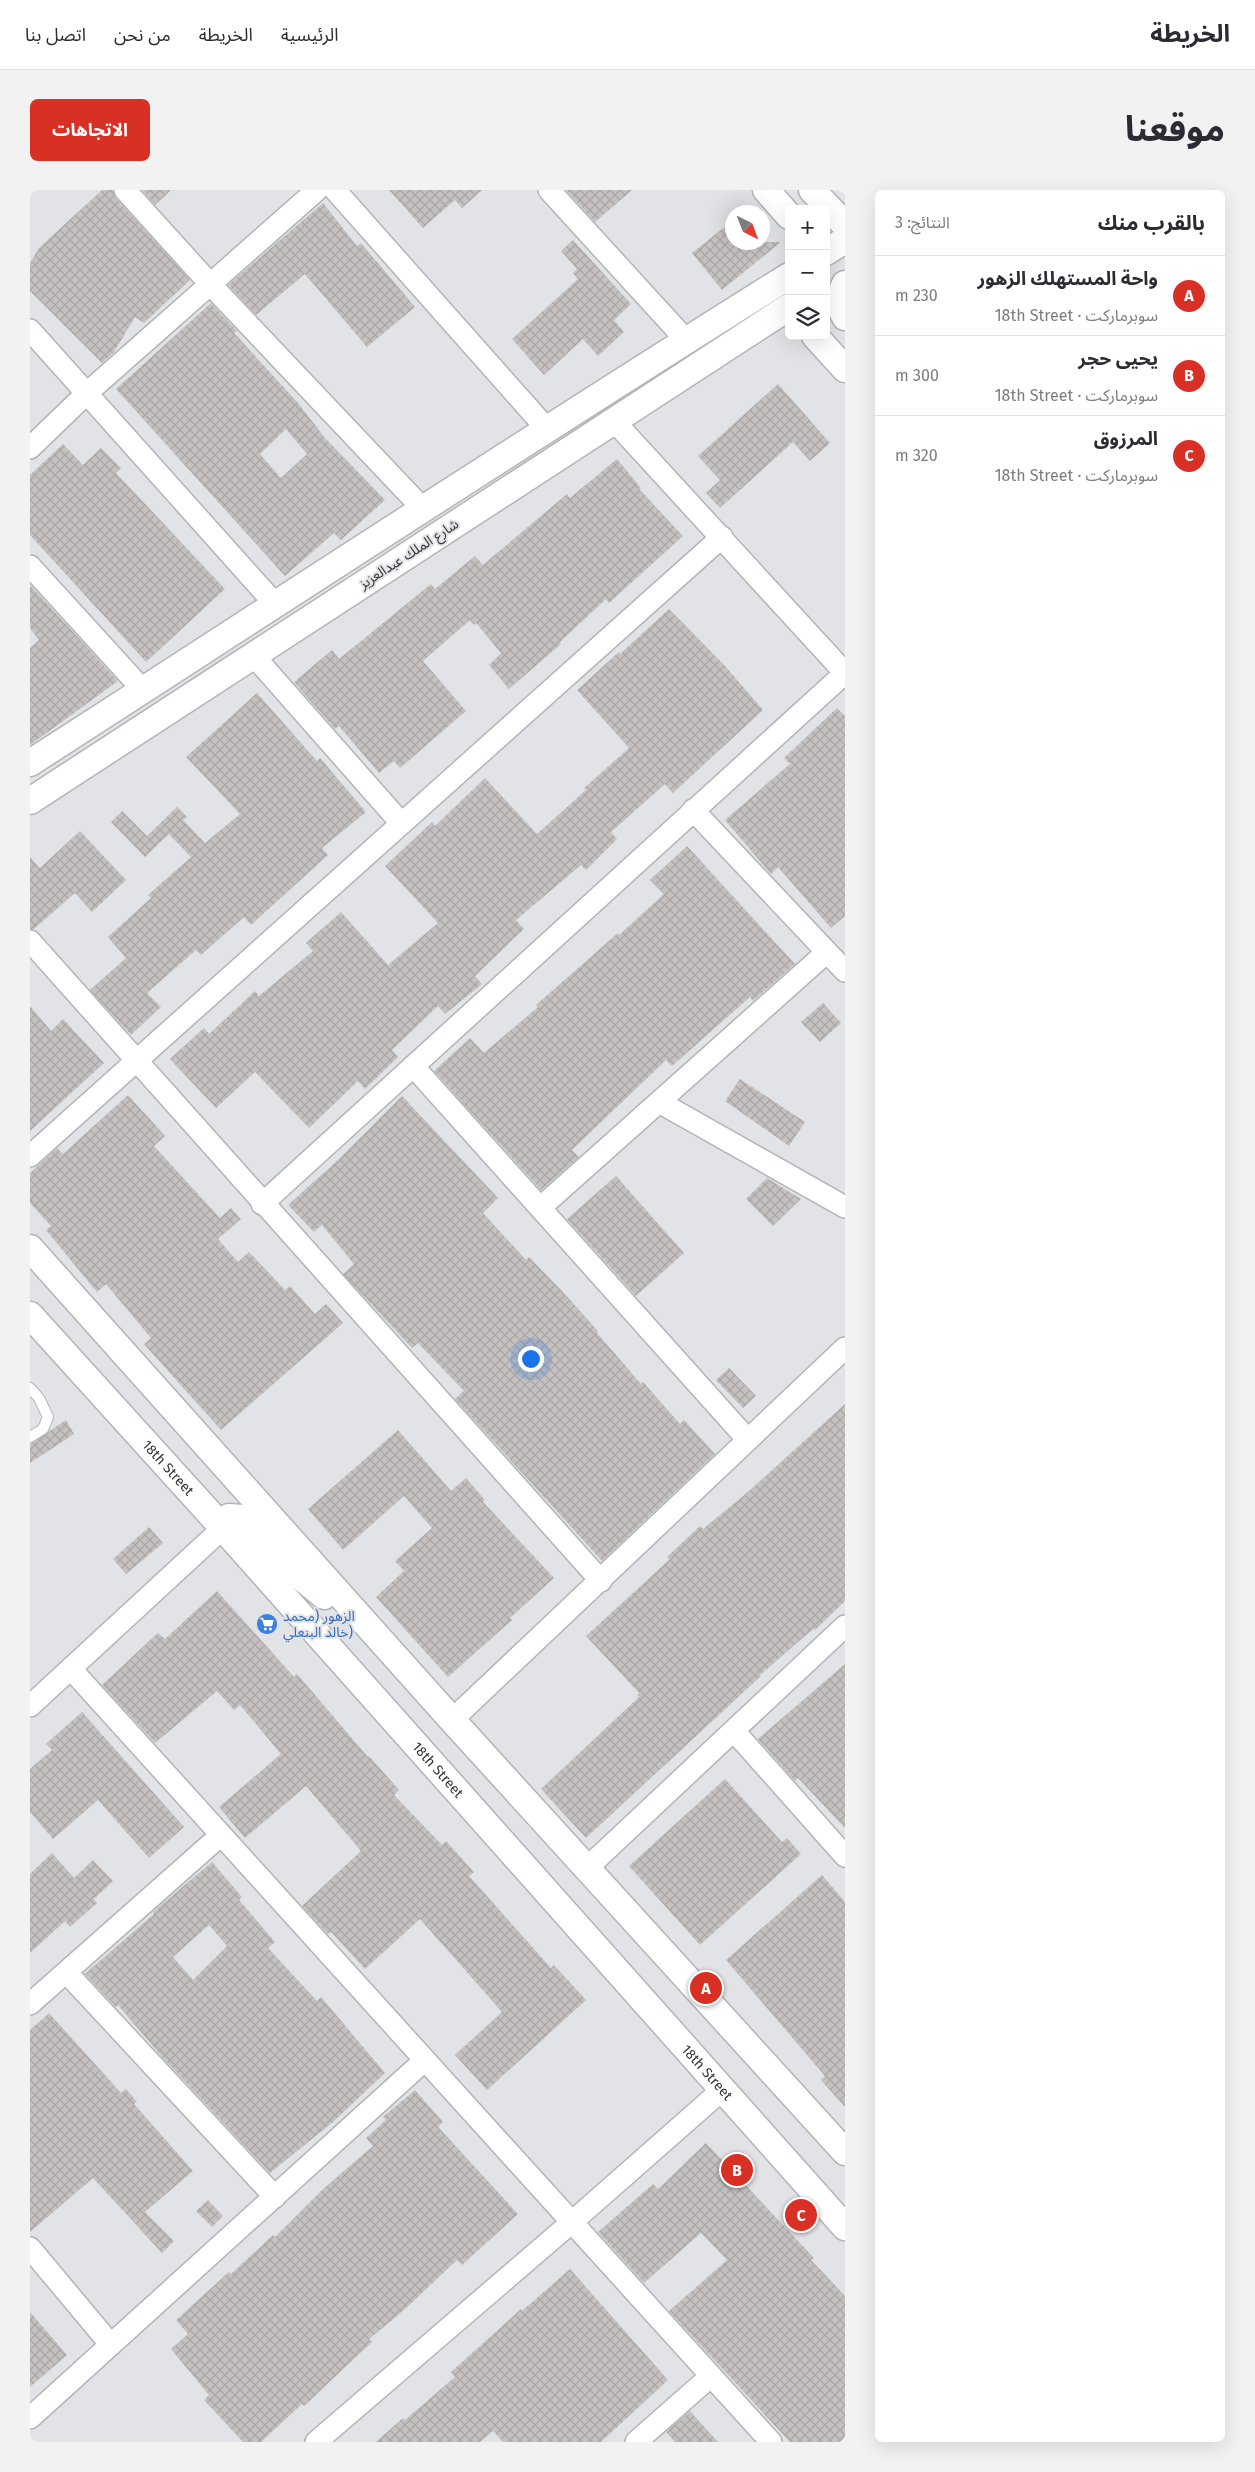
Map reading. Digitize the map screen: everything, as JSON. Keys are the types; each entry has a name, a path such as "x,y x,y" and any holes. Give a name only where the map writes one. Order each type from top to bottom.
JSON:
{"street":[{"path":"124,190 210,285 424,510"},
{"path":"30,448 87,393 317,190"},
{"path":"335,190 546,428"},
{"path":"549,190 686,340"},
{"path":"766,190 785,211"},
{"path":"812,190 845,225"},
{"path":"829,250 845,240"},
{"path":"830,281 845,272"},
{"name":"شارع الملك عبدالعزيز","path":"30,763 424,510 546,428 785,278"},
{"path":"845,284 840,301 841,310 845,317"},
{"name":"شارع الملك عبدالعزيز","path":"30,801 785,310"},
{"path":"759,326 778,322 785,323"},
{"path":"30,330 276,605"},
{"path":"819,340 845,369"},
{"path":"262,1204 845,673 614,421"},
{"path":"30,1156 722,537"},
{"path":"30,566 143,690"},
{"path":"253,655 401,823"},
{"path":"693,810 845,971"},
{"path":"30,941 262,1204 601,1581"},
{"path":"540,1208 827,952"},
{"path":"413,1066 748,1440"},
{"path":"659,1102 845,1207"},
{"path":"30,1248 452,1720 845,2152"},
{"name":"18th Street","path":"30,1315 223,1528 845,2227"},
{"path":"452,1720 845,1348"},
{"path":"30,1706 223,1528 229,1517 242,1518 261,1534 296,1573 397,1658"},
{"path":"587,1868 845,1626"},
{"path":"71,1669 771,2442"},
{"path":"734,1731 845,1856"},
{"path":"30,2004 221,1835"},
{"path":"66,1972 275,2197"},
{"path":"30,2418 425,2060"},
{"path":"316,2442 722,2090"},
{"path":"30,2248 111,2345"},
{"path":"636,2442 711,2376"}],"lane":[{"path":"30,1388 42,1402 48,1417 43,1429 30,1437"}],"building":[{"path":"102,190 113,190 116,198 190,280 144,323 135,317 114,352 102,363 30,291 30,263 39,248"},
{"path":"142,190 171,190 155,205"},
{"path":"389,190 482,190 462,208 455,200 423,228"},
{"path":"566,190 632,190 595,222"},
{"path":"323,203 357,246 361,243 415,307 367,347 305,274 256,315 228,285"},
{"path":"725,227 725,250 770,250 770,242 781,242 722,290 692,253"},
{"path":"573,240 631,304 614,320 624,332 598,356 583,339 544,375 512,339 578,279 573,273 577,269 561,251"},
{"path":"211,303 237,331 234,333 298,403 325,438 385,500 341,540 334,533 285,576 116,389","holes":["286,429 307,454 281,478 260,454"]},
{"path":"778,384 830,443 810,461 793,442 720,508 706,493 720,480 698,456"},
{"path":"63,444 83,465 101,448 121,468 116,473 225,589 146,662 30,535 30,475"},
{"path":"617,459 641,488 639,489 683,536 609,603 606,599 560,642 561,644 509,689 489,665 501,653 476,623 474,625 470,620 423,661 466,711 400,768 394,761 379,773 339,726 335,729 294,682 332,650 339,659 431,584 435,589 475,556 483,565 567,494 570,498"},
{"path":"30,585 118,681 30,745 30,648 39,640 30,628"},
{"path":"669,609 726,667 763,710 673,793 665,784 611,832 617,839 586,870 581,865 516,920 524,929 475,976 482,984 445,1014 438,1006 392,1050 398,1057 365,1089 358,1081 309,1128 255,1072 216,1108 170,1059 204,1028 209,1034 255,991 259,996 313,951 306,943 341,912 388,965 438,923 385,866 432,822 435,826 485,778 537,834 586,790 584,788 629,748 577,690"},
{"path":"257,693 317,761 320,758 366,812 322,848 328,855 251,925 244,917 201,955 196,950 147,993 161,1007 131,1035 90,990 126,958 108,937 151,898 148,895 191,857 169,834 145,857 111,822 122,811 147,836 177,807 187,817 183,820 205,843 240,814 186,757"},
{"path":"837,708 845,716 845,916 831,928 778,867 771,874 725,820 790,764 784,758"},
{"path":"80,831 126,880 92,912 75,893 34,929 30,929 30,857 40,868"},
{"path":"687,846 795,964 753,1001 750,997 672,1066 666,1060 572,1150 579,1157 541,1190 434,1071 470,1038 484,1053 538,1007 536,1005 618,933 619,935 664,894 650,880"},
{"path":"823,1003 841,1023 820,1042 801,1022"},
{"path":"30,1006 51,1031 63,1019 104,1063 30,1131"},
{"path":"740,1079 805,1122 789,1146 725,1101"},
{"path":"128,1095 165,1136 154,1146 220,1218 231,1208 241,1219 218,1239 238,1262 249,1252 285,1290 290,1286 315,1314 326,1304 343,1323 221,1430 144,1344 151,1338 106,1284 97,1292 46,1230 51,1226 30,1203 30,1173 57,1148 63,1154"},
{"path":"402,1096 498,1198 483,1213 526,1260 529,1257 561,1290 598,1331 597,1333 641,1384 643,1382 680,1424 684,1420 715,1454 602,1561 455,1399 464,1391 418,1343 412,1348 343,1274 354,1264 322,1225 314,1232 288,1205 338,1160"},
{"path":"616,1176 684,1253 636,1296 567,1219"},
{"path":"767,1178 801,1199 773,1226 746,1199"},
{"path":"729,1368 756,1396 743,1408 716,1380"},
{"path":"845,1404 845,1601 815,1630 813,1629 760,1675 586,1838 541,1789 639,1697 637,1695 639,1693 586,1636 670,1559 667,1557 700,1526 703,1529 748,1492"},
{"path":"66,1420 74,1434 30,1463 30,1444"},
{"path":"398,1430 451,1491 466,1478 485,1500 483,1502 554,1578 510,1618 512,1620 448,1677 376,1597 404,1571 395,1561 432,1528 404,1496 343,1550 308,1509"},
{"path":"149,1527 163,1543 126,1574 113,1559"},
{"path":"217,1591 294,1677 297,1674 399,1790 394,1795 442,1845 446,1841 474,1872 469,1876 551,1968 554,1965 586,2000 487,2090 455,2055 502,2012 420,1919 365,1969 331,1932 328,1934 302,1906 361,1851 306,1786 245,1838 219,1807 281,1754 240,1705 234,1710 217,1691 155,1743 102,1685 158,1633 165,1639"},
{"path":"845,1664 845,1828 798,1778 795,1781 758,1739"},
{"path":"82,1712 184,1827 149,1858 98,1800 53,1839 30,1812 30,1769 52,1750 46,1744"},
{"path":"725,1779 782,1842 787,1838 801,1854 700,1945 629,1866"},
{"path":"52,1853 74,1878 93,1860 113,1881 94,1899 97,1903 70,1927 65,1921 30,1953 30,1874"},
{"path":"212,1862 242,1897 239,1900 275,1942 268,1948 317,2001 321,1997 385,2073 333,2122 270,2173 163,2058 118,2005 116,2007 85,1974 154,1914 153,1912","holes":["209,1925 227,1946 193,1980 173,1957"]},
{"path":"822,1875 845,1902 845,2107 821,2080 825,2076 726,1960"},
{"path":"49,2013 121,2093 126,2089 137,2102 134,2104 193,2171 145,2212 174,2241 162,2253 93,2178 30,2232 30,2030"},
{"path":"415,2090 443,2122 438,2127 518,2214 462,2265 457,2260 404,2310 369,2339 372,2342 304,2406 302,2404 261,2442 243,2442 204,2400 209,2395 171,2349 188,2334 176,2320 229,2272 231,2274 273,2235 275,2237 323,2189 373,2146 366,2138 386,2120 383,2117"},
{"path":"706,2143 814,2258 811,2260 845,2296 845,2442 790,2442 669,2311 727,2260 701,2233 644,2283 598,2232 653,2184 658,2189"},
{"path":"208,2200 223,2216 212,2227 196,2211"},
{"path":"570,2269 668,2380 601,2442 503,2442 493,2431 480,2442 376,2442 455,2377 451,2372 521,2309 522,2311"},
{"path":"30,2312 67,2355 30,2387"},
{"path":"690,2411 718,2442 675,2442 666,2432"}],"place":[{"name":"الزهور (محمد خالد البنعلي)","path":"267,1624"},
{"name":"واحة المستهلك الزهور","path":"706,1988"},
{"name":"يحيى حجر","path":"737,2170"},
{"name":"المرزوق","path":"801,2215"}]}
